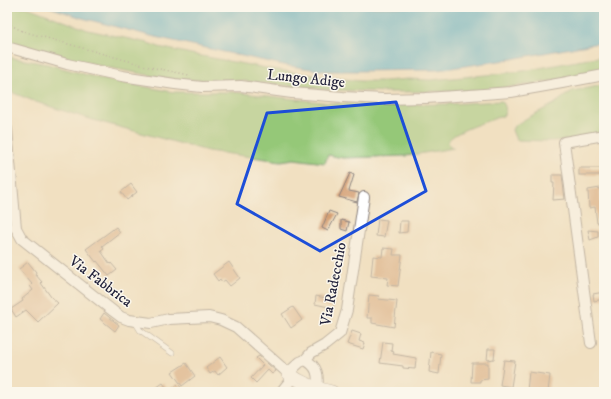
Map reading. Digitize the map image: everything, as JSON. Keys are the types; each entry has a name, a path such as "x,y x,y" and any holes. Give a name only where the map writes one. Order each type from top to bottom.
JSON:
{"street":[{"name":"Lungo Adige","path":"7,46 67,64 122,76 160,82 202,87 242,86 292,93 384,99 426,98 511,92 604,75"},
{"name":"Via Fabbrica","path":"7,129 12,228 22,239 121,316 136,321 151,323 169,319 209,317 221,320 236,327 290,375"},
{"path":"591,343 564,142 604,135"},
{"name":"Via Radecchio","path":"281,392 290,375 300,362 305,360 310,353 325,346 340,333 346,310 364,197"},
{"path":"305,360 310,362 317,370 317,389"},
{"path":"290,375 317,389 332,392"}],"lane":[{"path":"136,321 140,330 172,353"}],"path":[{"path":"7,23 22,31 60,42 150,67 188,75"}],"highlighted area":[{"path":"396,102 426,191 320,251 237,204 267,113"}],"green space":[{"path":"7,7 27,7 88,30 196,55 271,69 361,81 409,79 430,80 496,74 523,71 604,56 604,72 533,84 477,91 390,92 331,90 233,80 175,80 105,67 49,52 7,43"},
{"path":"8,57 47,64 102,79 174,92 233,92 330,103 389,105 502,101 505,107 505,112 503,116 478,124 456,134 450,139 448,144 454,148 406,156 343,158 328,155 325,163 294,159 281,161 208,151 86,118 36,102 11,92"},
{"path":"604,85 604,131 569,140 516,140 512,130 514,126 554,104 572,91"}],"water":[{"path":"49,7 604,7 604,42 506,60 438,70 325,71 283,65 151,36 82,18"}],"building":[{"path":"579,168 604,168 604,175 579,175"},
{"path":"350,173 354,175 349,191 359,193 357,202 339,197"},
{"path":"552,175 562,175 565,199 553,200 554,183 552,183"},
{"path":"131,184 137,192 127,200 121,192"},
{"path":"600,188 602,222 597,223 595,207 589,208 588,190"},
{"path":"329,211 337,214 328,231 322,228"},
{"path":"378,219 387,220 384,237 376,236"},
{"path":"341,220 349,222 347,231 341,229"},
{"path":"400,221 408,221 407,232 399,233"},
{"path":"116,227 120,232 102,246 104,249 101,251 110,264 111,263 117,270 109,276 86,249"},
{"path":"588,230 598,231 598,237 590,240"},
{"path":"383,248 394,249 393,255 402,255 398,286 387,285 388,278 371,276 373,256 382,257"},
{"path":"28,262 51,297 58,303 38,322 26,310 16,317 11,309 23,301 22,299 33,290 30,286 32,284 19,269"},
{"path":"229,262 240,278 230,286 225,280 222,282 220,279 218,281 213,274"},
{"path":"604,292 604,299 594,301 593,294"},
{"path":"369,295 379,296 378,299 397,301 394,327 372,323 372,318 367,318"},
{"path":"316,296 335,300 333,308 315,304"},
{"path":"293,307 302,320 291,328 282,314"},
{"path":"104,313 119,325 115,331 100,319"},
{"path":"352,331 361,334 359,341 365,343 363,349 347,344"},
{"path":"383,342 392,343 391,351 394,352 393,354 416,358 415,369 380,363"},
{"path":"488,349 495,349 494,359 487,360"},
{"path":"431,352 441,354 439,374 429,372"},
{"path":"259,356 276,371 272,374 268,370 256,383 251,378 263,365 256,358"},
{"path":"220,357 227,367 218,375 215,371 210,374 206,368"},
{"path":"504,360 515,361 511,387 500,385"},
{"path":"186,363 195,376 182,386 172,372"},
{"path":"472,363 488,363 488,379 480,380 480,382 471,382"},
{"path":"529,372 550,375 548,392 527,391"},
{"path":"163,383 169,391 178,384 185,392 150,392"}]}
